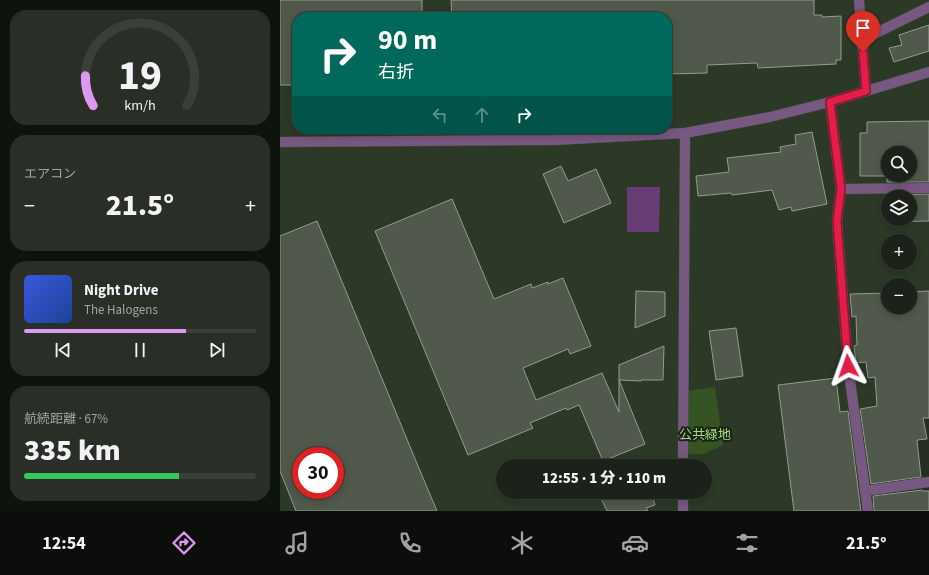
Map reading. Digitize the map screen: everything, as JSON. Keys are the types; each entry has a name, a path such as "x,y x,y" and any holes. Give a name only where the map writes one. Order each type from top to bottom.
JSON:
{"street":[{"path":"859,0 866,91"},
{"path":"862,40 929,7"},
{"path":"672,134 685,133 770,117 830,102 929,72"},
{"path":"830,102 841,189 837,221 848,366 868,511"},
{"path":"683,459 685,133"},
{"path":"280,142 555,140 666,134"},
{"path":"841,189 929,188"},
{"path":"865,491 929,482"},
{"path":"683,499 683,511"}],"shaded area":[{"path":"280,0 929,0 929,419 850,426 861,511 280,511"},
{"path":"627,187 660,187 659,232 627,232"}],"green space":[{"name":"公共緑地","path":"715,387 723,445 703,454 688,454 687,391"}],"building":[{"path":"280,0 422,0 422,12 292,12 292,85 280,85"},
{"path":"451,0 814,0 814,15 822,15 822,17 841,16 841,60 836,60 836,64 758,68 757,63 707,65 707,73 672,74 672,12 452,12"},
{"path":"929,25 929,51 894,62 889,48 902,45 899,35"},
{"path":"929,121 929,182 917,182 917,146 881,146 881,176 860,176 860,133 867,133 867,122"},
{"path":"812,132 827,204 792,211 791,207 779,210 772,190 732,195 731,193 698,196 696,176 729,172 727,158 781,152 780,147 796,144 795,135"},
{"path":"561,166 568,181 596,169 611,203 564,223 543,174"},
{"path":"917,194 929,194 929,221 917,221"},
{"path":"452,199 494,299 531,284 532,288 563,278 591,346 570,354 568,349 523,368 536,400 602,373 619,412 619,380 645,444 608,459 602,459 579,405 567,410 566,408 530,423 533,428 468,455 375,231"},
{"path":"317,221 437,511 296,511 280,471 280,236"},
{"path":"636,291 665,292 665,316 635,328"},
{"path":"929,291 929,418 923,418 927,439 917,440 921,477 871,484 860,409 877,406 875,377 868,378 866,362 856,363 854,346 857,345 856,316 852,317 850,294 881,293 881,314 917,314 917,292"},
{"path":"736,328 743,376 716,380 709,331"},
{"path":"664,346 663,380 619,380 619,365"},
{"path":"836,378 840,412 848,411 861,511 794,511 778,385"},
{"path":"922,490 929,491 929,511 874,511 873,496"},
{"path":"601,499 653,499 655,505 646,508 648,511 607,511"}],"route":[{"path":"848,366 837,221 841,189 830,102 866,91 863,52"}]}
